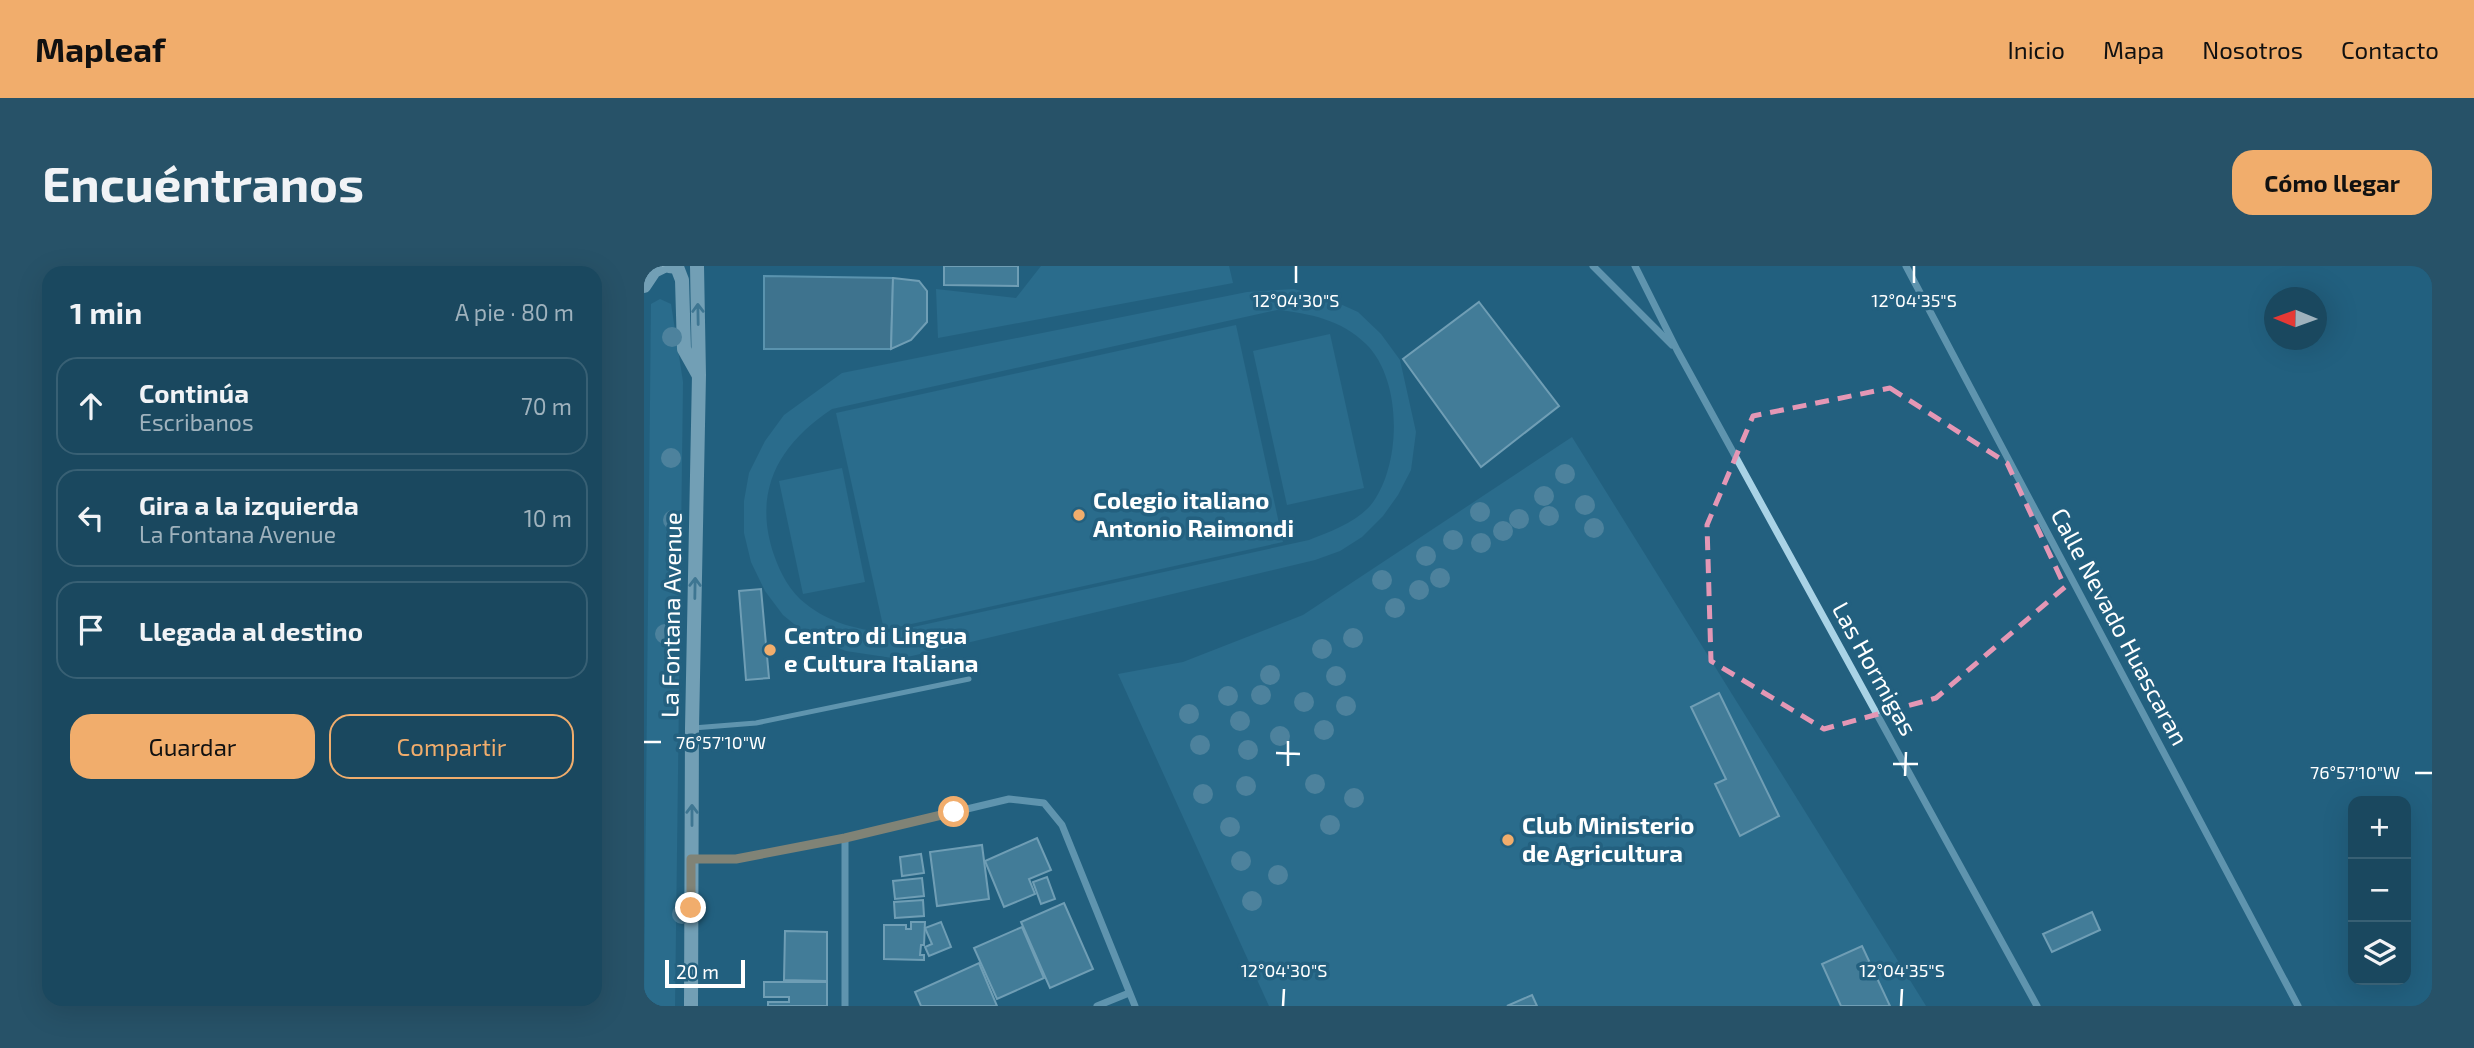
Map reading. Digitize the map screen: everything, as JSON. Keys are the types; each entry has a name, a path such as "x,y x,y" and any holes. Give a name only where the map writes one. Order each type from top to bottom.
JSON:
{"main road":[{"path":"644,286 654,271 666,266 677,267 682,280 684,349 699,375"},
{"name":"La Fontana Avenue","path":"691,1006 692,728 699,375 697,266"}],"street":[{"name":"Las Hormigas","path":"1593,266 1677,350"},
{"name":"Las Hormigas","path":"1635,266 1677,350 2037,1006"},
{"name":"Calle Nevado Huascaran","path":"1906,266 2298,1006"},
{"path":"691,859 736,859 845,838 1009,799 1044,803 1062,825 1135,1006"},
{"path":"845,838 845,1006"},
{"path":"1097,1006 1129,993"}],"lane":[{"path":"692,728 756,723 969,679"}],"highlighted area":[{"path":"1890,388 2007,463 2065,587 1936,698 1824,729 1711,661 1707,525 1753,416"}],"shaded area":[{"path":"1041,266 1229,266 1233,283 938,338 936,289 1016,298"},
{"path":"764,276 893,278 891,349 764,349"},
{"path":"1294,289 1329,299 1358,312 1381,334 1400,360 1416,432 1411,470 1383,516 1362,537 1340,551 1315,560 899,659 846,651 810,637 783,615 765,591 751,562 744,533 744,501 749,473 765,441 784,415 842,373 1247,292","holes":["1277,310 1336,323 1357,336 1378,360 1387,379 1394,424 1388,469 1381,489 1370,506 1341,526 1309,540 886,633 854,627 824,616 801,599 783,576 768,532 766,510 769,490 775,471 797,438 832,409"]},
{"path":"660,299 671,304 683,382 675,1006 644,1006 651,304"},
{"path":"1236,325 1283,542 884,630 836,413"},
{"path":"1330,334 1364,488 1287,505 1253,351"},
{"name":"Club Ministerio de Agricultura","path":"1572,437 1926,1006 1269,1006 1118,674 1183,662 1303,615"},
{"path":"842,468 865,582 803,594 779,481"}],"building":[{"path":"944,266 1018,266 1018,286 944,285"},
{"path":"893,278 919,281 927,291 927,322 911,340 891,349"},
{"path":"1479,302 1559,406 1481,467 1403,359"},
{"path":"761,589 769,678 746,680 739,591"},
{"path":"1719,693 1779,816 1740,836 1715,784 1726,779 1691,707"},
{"path":"1037,838 1051,870 1029,879 1035,894 1004,907 985,861"},
{"path":"982,845 989,899 937,906 930,852"},
{"path":"921,854 924,873 902,876 900,857"},
{"path":"1047,877 1055,899 1041,904 1033,882"},
{"path":"922,878 924,896 895,899 893,881"},
{"path":"923,900 924,916 895,918 894,902"},
{"path":"1064,903 1093,969 1050,988 1021,922"},
{"path":"2092,912 2100,930 2052,952 2043,934"},
{"path":"911,922 925,922 924,945 921,945 920,955 924,955 924,960 884,959 884,925 906,925 906,929 911,929"},
{"path":"941,922 951,947 929,956 925,947 932,944 925,928"},
{"path":"1022,927 1044,978 997,999 974,948"},
{"path":"785,931 827,932 827,981 784,980"},
{"path":"1862,946 1890,1006 1841,1006 1822,964"},
{"path":"979,963 997,1006 921,1006 915,992"},
{"path":"764,982 827,982 827,1006 768,1006 768,1002 789,1002 789,997 764,997"},
{"path":"1532,995 1537,1006 1507,1006"}],"place":[{"name":"Colegio italiano Antonio Raimondi","path":"1079,515"},
{"name":"Centro di Lingua e Cultura Italiana","path":"770,650"},
{"name":"Club Ministerio de Agricultura","path":"1508,840"}],"route":[{"path":"691,908 691,859 736,859 845,838 954,812"}]}
